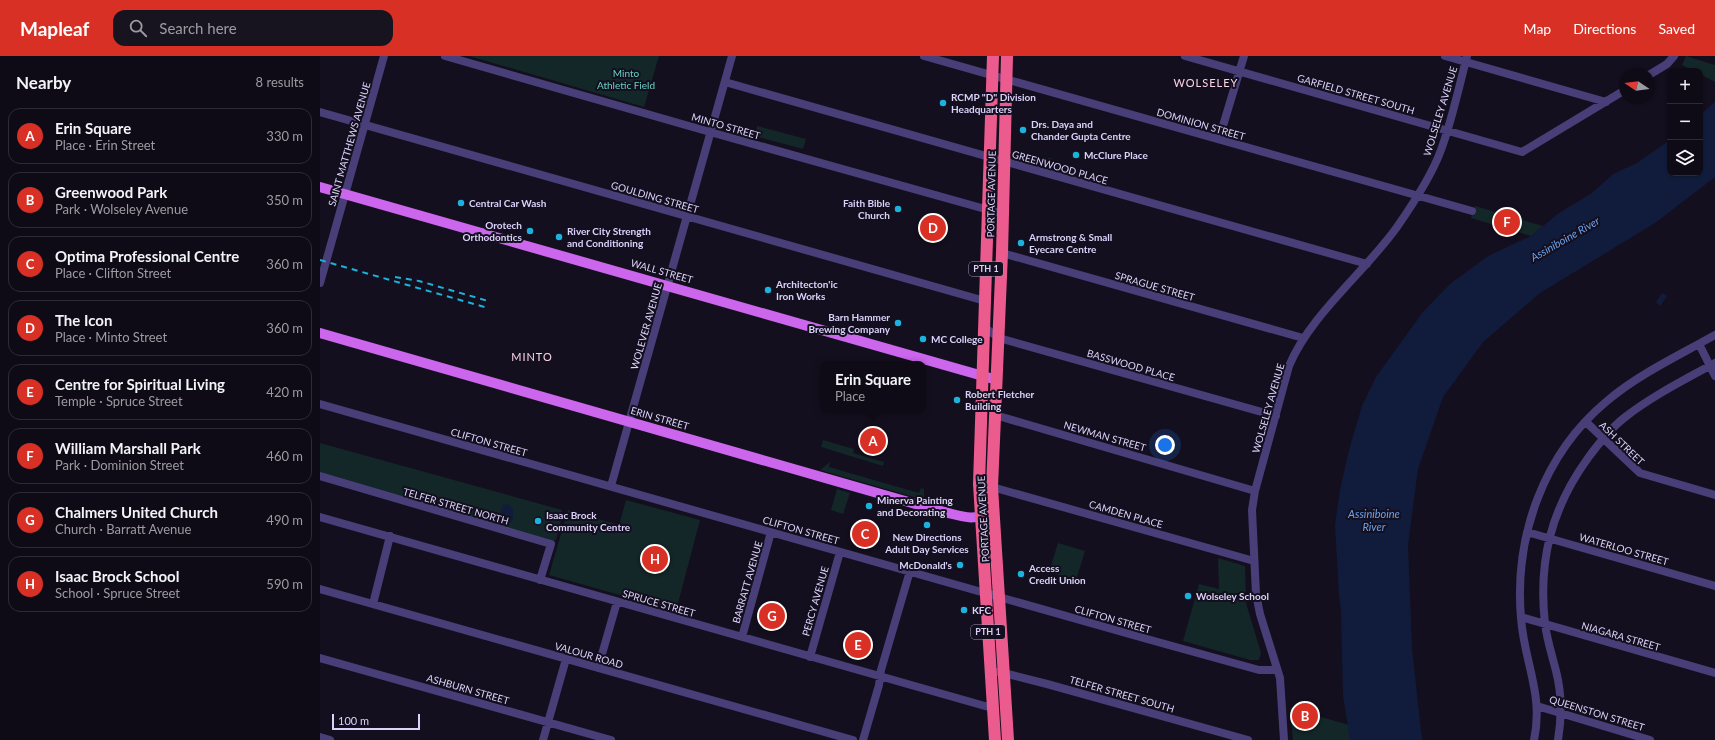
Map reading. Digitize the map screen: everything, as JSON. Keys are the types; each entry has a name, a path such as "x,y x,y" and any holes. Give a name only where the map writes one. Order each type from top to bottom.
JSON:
{"highway":[{"name":"PORTAGE AVENUE","path":"993,56 979,484 995,740"},
{"name":"PORTAGE AVENUE","path":"1007,56 1002,253 992,487 1008,740"}],"main road":[{"name":"WALL STREET","path":"320,187 997,380"},
{"name":"ERIN STREET","path":"320,333 940,511 972,519 981,518"},
{"path":"981,518 993,512"}],"street":[{"name":"SAINT MATTHEWS AVENUE","path":"320,283 384,56"},
{"name":"MINTO STREET","path":"445,56 711,133 1003,214"},
{"name":"WOLEVER AVENUE","path":"611,486 732,56"},
{"name":"DOMINION STREET","path":"924,56 1472,211"},
{"name":"GARFIELD STREET SOUTH","path":"1185,56 1522,152 1606,102"},
{"path":"1220,139 1244,56"},
{"path":"1445,56 1467,59 1606,102 1619,94"},
{"path":"1655,71 1667,64 1674,56"},
{"name":"WOLSELEY AVENUE","path":"1284,740 1280,678 1257,601 1252,510 1255,491 1289,366 1303,338 1368,264 1398,226 1417,196 1434,166 1467,59"},
{"name":"GREENWOOD PLACE","path":"725,82 1368,264"},
{"name":"GOULDING STREET","path":"320,112 985,301"},
{"name":"SPRAGUE STREET","path":"1002,253 1303,338"},
{"name":"BASSWOOD PLACE","path":"984,327 999,338 1276,416"},
{"path":"1534,740 1537,706 1536,692 1525,645 1521,617 1520,573 1532,510 1554,463 1586,422 1606,402 1634,381 1715,335"},
{"path":"1698,344 1712,364 1715,376"},
{"path":"1558,740 1562,714 1560,687 1545,624 1543,580 1549,538 1560,504 1573,480 1603,438 1624,418 1648,401 1712,364"},
{"name":"CLIFTON STREET","path":"320,404 1259,670 1277,670"},
{"name":"NEWMAN STREET","path":"995,414 1255,491"},
{"name":"ASH STREET","path":"1586,422 1640,474 1715,495"},
{"name":"TELFER STREET NORTH","path":"320,476 551,544 540,580"},
{"name":"CAMDEN PLACE","path":"992,487 1254,561"},
{"name":"SPRUCE STREET","path":"320,517 992,708"},
{"name":"BARRATT AVENUE","path":"742,637 771,532"},
{"name":"WATERLOO STREET","path":"1527,532 1715,586"},
{"path":"372,604 390,536"},
{"name":"PERCY AVENUE","path":"810,657 840,552"},
{"path":"863,740 910,571"},
{"name":"VALOUR ROAD","path":"320,589 853,740"},
{"path":"598,668 617,602"},
{"name":"NIAGARA STREET","path":"1521,617 1715,673"},
{"name":"ASHBURN STREET","path":"320,658 611,740"},
{"path":"544,740 566,659"},
{"name":"TELFER STREET SOUTH","path":"990,671 1004,672 1248,740"},
{"name":"QUEENSTON STREET","path":"1537,706 1650,740"},
{"path":"320,737 330,740"}],"green space":[{"name":"Minto Athletic Field","path":"469,56 659,56 644,107"},
{"path":"1686,56 1715,65 1715,82 1703,76 1703,68 1688,68 1682,65"},
{"path":"757,126 806,139 803,149 755,136"},
{"path":"1048,158 1051,158 1052,161 1080,170 1076,169 1075,171 1048,164"},
{"path":"1475,206 1543,226 1531,236 1471,218"},
{"path":"823,440 854,449 853,453 884,462 883,466 821,447"},
{"path":"320,443 562,510 562,517 556,540 552,541 320,474"},
{"path":"830,462 829,467 919,493 921,488 924,489 924,497 921,499 820,470"},
{"path":"837,489 850,493 843,514 831,510"},
{"path":"626,500 700,520 676,611 549,575 568,510 619,525"},
{"path":"1058,543 1085,551 1076,580 1049,572"},
{"path":"1218,558 1245,566 1246,603 1261,653 1259,660 1250,660 1183,641 1199,584 1219,589"},
{"path":"1290,708 1349,725 1350,740 1293,740"}],"water":[{"name":"Assiniboine River","path":"1715,102 1715,177 1655,223 1540,293 1483,342 1443,397 1418,469 1408,545 1412,649 1422,740 1350,740 1343,695 1341,610 1335,525 1340,490 1349,450 1362,406 1376,377 1423,312 1450,284 1488,256 1531,236 1559,213 1592,193 1613,174 1637,163 1667,142 1667,176 1703,176 1703,112"},
{"path":"1662,293 1667,296 1660,306 1656,302"},
{"path":"508,504 513,509 512,522 507,521 500,512 503,505"}],"railway":[{"path":"320,260 488,308"},
{"path":"395,277 419,281 488,301"}],"place":[{"name":"RCMP \"D\" Division Headquarters","path":"943,103"},
{"name":"Drs. Daya and Chander Gupta Centre","path":"1023,130"},
{"name":"McClure Place","path":"1076,155"},
{"name":"Central Car Wash","path":"461,203"},
{"name":"Faith Bible Church","path":"898,209"},
{"name":"William Marshall Park","path":"1507,222"},
{"name":"The Icon","path":"933,228"},
{"name":"Orotech Orthodontics","path":"530,231"},
{"name":"River City Strength and Conditioning","path":"559,237"},
{"name":"Armstrong & Small Eyecare Centre","path":"1021,243"},
{"name":"Architecton'ic Iron Works","path":"768,290"},
{"name":"Barn Hammer Brewing Company","path":"898,323"},
{"name":"MC College","path":"923,339"},
{"name":"Robert Fletcher Building","path":"957,400"},
{"name":"Erin Square","path":"873,441"},
{"name":"Minerva Painting and Decorating","path":"869,506"},
{"name":"Isaac Brock Community Centre","path":"538,521"},
{"name":"New Directions Adult Day Services","path":"927,525"},
{"name":"Optima Professional Centre","path":"865,534"},
{"name":"Isaac Brock School","path":"655,559"},
{"name":"McDonald's","path":"960,565"},
{"name":"Access Credit Union","path":"1021,574"},
{"name":"Wolseley School","path":"1188,596"},
{"name":"KFC","path":"964,610"},
{"name":"Chalmers United Church","path":"772,616"},
{"name":"Centre for Spiritual Living","path":"858,645"},
{"name":"Greenwood Park","path":"1305,716"}],"district":[{"name":"WOLSELEY","path":"1206,83"},
{"name":"MINTO","path":"532,357"}]}
